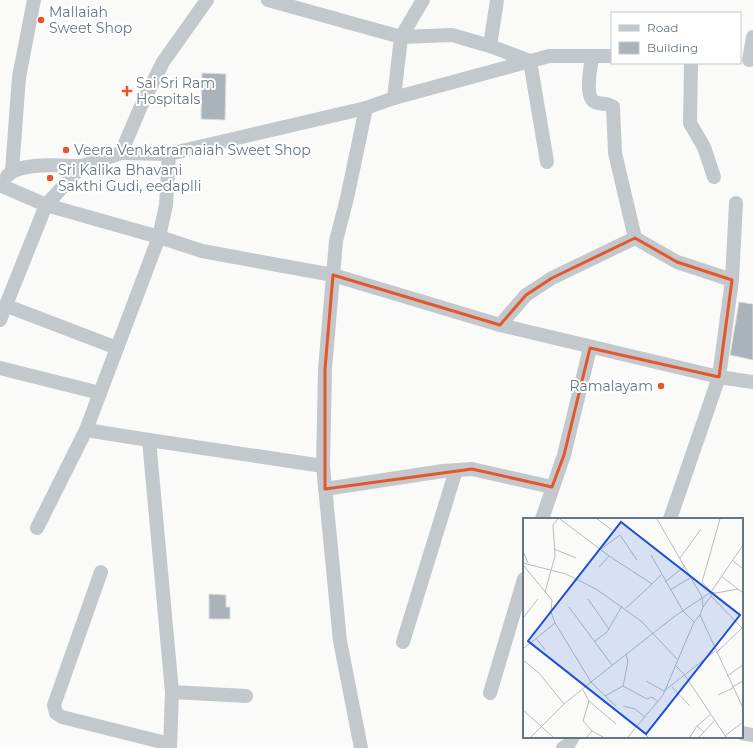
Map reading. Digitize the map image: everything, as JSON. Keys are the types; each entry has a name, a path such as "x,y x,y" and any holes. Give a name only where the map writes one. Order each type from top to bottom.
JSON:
{"street":[{"path":"12,171 19,77 34,0"},
{"path":"121,154 141,106 163,62 207,0"},
{"path":"268,0 401,37 452,35 490,46 530,61"},
{"path":"394,98 401,37 423,0"},
{"path":"490,46 497,0"},
{"path":"747,60 753,37"},
{"path":"611,56 549,56 394,98 366,108 169,154 121,154 82,166 35,166 12,171 0,184 46,205 160,237 202,251 333,275 500,325 590,348 719,377 753,382"},
{"path":"592,56 588,92 590,98 595,103 609,104 613,107 615,153 635,238 677,262 732,280"},
{"path":"530,61 547,162"},
{"path":"691,64 690,123 704,147 714,177"},
{"path":"361,748 340,642 323,466 324,369 336,241 347,198 366,108"},
{"path":"37,528 86,430 160,237 166,205 169,154"},
{"path":"0,320 7,306 46,205 82,166"},
{"path":"670,518 719,377 732,280 736,203"},
{"path":"500,325 526,295 552,278 635,238"},
{"path":"7,306 117,348"},
{"path":"542,518 552,486 564,455 590,348"},
{"path":"0,368 100,393"},
{"path":"86,430 323,466"},
{"path":"101,572 54,705 56,713 62,717 170,746 172,692 149,440"},
{"path":"325,489 472,469 552,486"},
{"path":"403,642 456,470"},
{"path":"490,693 523,582"},
{"path":"172,692 246,696"},
{"path":"743,733 753,735"},
{"path":"563,748 568,745 572,738"}],"highlighted area":[{"path":"635,238 677,262 732,280 719,377 590,348 564,455 552,487 472,469 325,489 325,369 333,275 500,325 526,295 552,278"}],"building":[{"path":"202,73 226,74 225,120 201,119"},
{"path":"739,302 753,304 753,360 730,355"},
{"path":"209,594 226,595 226,607 230,607 230,619 209,619"}],"place":[{"name":"Mallaiah Sweet Shop","path":"41,20"},
{"name":"Sai Sri Ram Hospitals","path":"127,91"},
{"name":"Veera Venkatramaiah Sweet Shop","path":"66,150"},
{"name":"Sri Kalika Bhavani Sakthi Gudi, eedaplli","path":"50,178"},
{"name":"Ramalayam","path":"661,386"}]}
